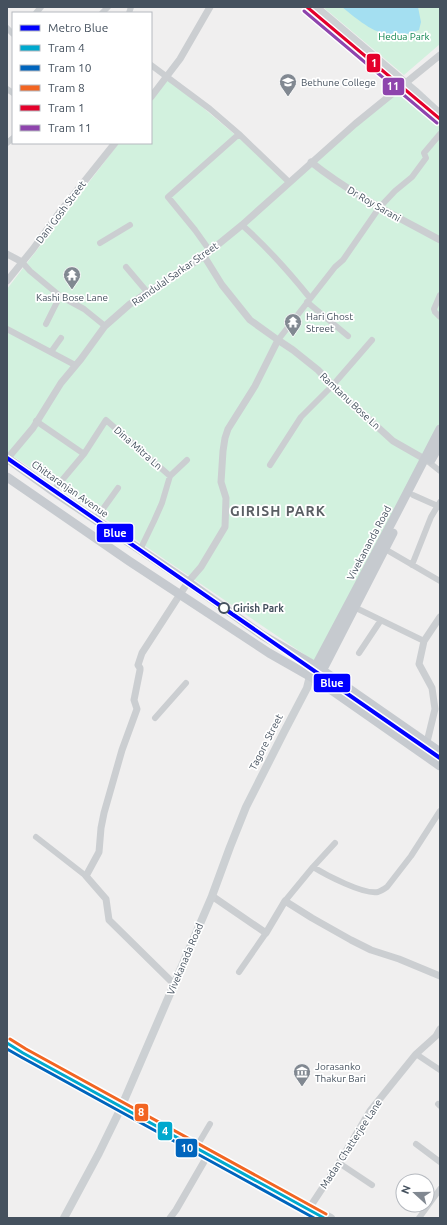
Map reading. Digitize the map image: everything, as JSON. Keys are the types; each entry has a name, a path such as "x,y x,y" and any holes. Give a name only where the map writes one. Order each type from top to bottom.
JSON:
{"main road":[{"path":"316,7 406,82 440,114"},
{"name":"Vivekananda Road","path":"319,668 354,607 413,494 440,429"},
{"name":"Vivekananda Road","path":"319,668 427,461 440,444"},
{"name":"Chittaranjan Avenue","path":"7,459 188,582 262,635 319,668 440,752"},
{"path":"7,477 180,595 269,653 314,678 440,766"},
{"name":"Tagore Street","path":"246,807 307,688 319,668"},
{"name":"Vivekanada Road","path":"64,1218 120,1110 212,896 246,807"},
{"path":"7,1046 120,1110 196,1146 331,1218"}],"street":[{"path":"152,96 180,59 210,7"},
{"name":"Ramdulal Sarkar Street","path":"7,459 33,428 61,383 105,326 130,304 204,256 242,225 355,124 440,54"},
{"path":"152,66 210,109 290,182"},
{"path":"210,251 168,197 239,134"},
{"path":"86,876 99,852 104,812 122,750 137,709 134,700 140,670 138,665 142,653 188,582 201,567 225,527 226,498 221,482 223,451 228,429 255,386 278,340 335,267 343,260 379,208 412,176 426,158 424,153 440,134"},
{"name":"Dani Gosh Street","path":"7,281 113,144"},
{"name":"Dr Roy Sarani","path":"311,162 329,176 379,208 440,240"},
{"path":"100,243 130,225"},
{"path":"242,225 284,266 309,300 348,336"},
{"path":"7,254 22,262 30,271 60,296 84,309 105,326"},
{"name":"Ramtanu Bose Ln","path":"204,256 222,285 250,320 299,355 393,441 427,461"},
{"path":"126,267 148,293"},
{"path":"440,295 434,309 440,316"},
{"path":"46,324 60,296"},
{"path":"7,328 75,365"},
{"path":"51,352 61,338"},
{"path":"270,465 301,417 372,340"},
{"name":"Dina Mitra Ln","path":"84,454 106,420 170,476 187,460"},
{"path":"36,421 84,454 53,491"},
{"path":"427,461 440,471"},
{"path":"140,550 162,503 170,476"},
{"path":"95,520 118,488"},
{"path":"412,565 431,517 439,505 413,494"},
{"path":"385,549 440,581"},
{"path":"354,607 424,641"},
{"path":"426,742 435,709 432,688 419,664 424,641 440,617"},
{"path":"359,653 381,620"},
{"path":"155,718 186,683"},
{"path":"314,867 339,881 362,889 377,892 386,887 411,856 440,811"},
{"path":"36,837 86,876 106,899 109,920 174,984"},
{"path":"239,972 286,901 335,843"},
{"path":"212,896 266,933"},
{"path":"286,901 312,918 370,950 399,959 440,976"},
{"name":"Madan Chatterjee Lane","path":"310,1207 339,1163 370,1111 416,1054 436,1036 440,1029"},
{"path":"416,1054 440,1070"},
{"path":"196,1146 210,1124"},
{"path":"416,1144 440,1162"},
{"path":"170,1218 209,1153"},
{"path":"339,1163 372,1185"},
{"path":"419,1218 440,1189"}],"green space":[{"name":"Hedua Park","path":"323,7 440,7 440,44 404,75"},
{"path":"168,78 291,182 406,83 440,113 440,426 314,661 7,452 7,289 118,144 152,144 152,100"}],"water":[{"path":"342,7 418,7 421,22 419,30 407,34 386,34 368,27"}],"metro line":[{"name":"Blue","path":"7,458 440,758"}],"tram line":[{"name":"1","path":"307,7 440,119"},
{"name":"11","path":"304,11 437,123"},
{"name":"8","path":"10,1039 326,1214"},
{"name":"4","path":"7,1043 324,1218"},
{"name":"10","path":"7,1049 314,1218"}],"place":[{"name":"Bethune College","path":"288,97"},
{"name":"Kashi Bose Lane","path":"72,290"},
{"name":"Hari Ghost Street","path":"293,337"},
{"name":"Girish Park","path":"224,608"},
{"name":"Jorasanko Thakur Bari","path":"302,1087"}],"district":[{"name":"GIRISH PARK","path":"278,511"}]}
